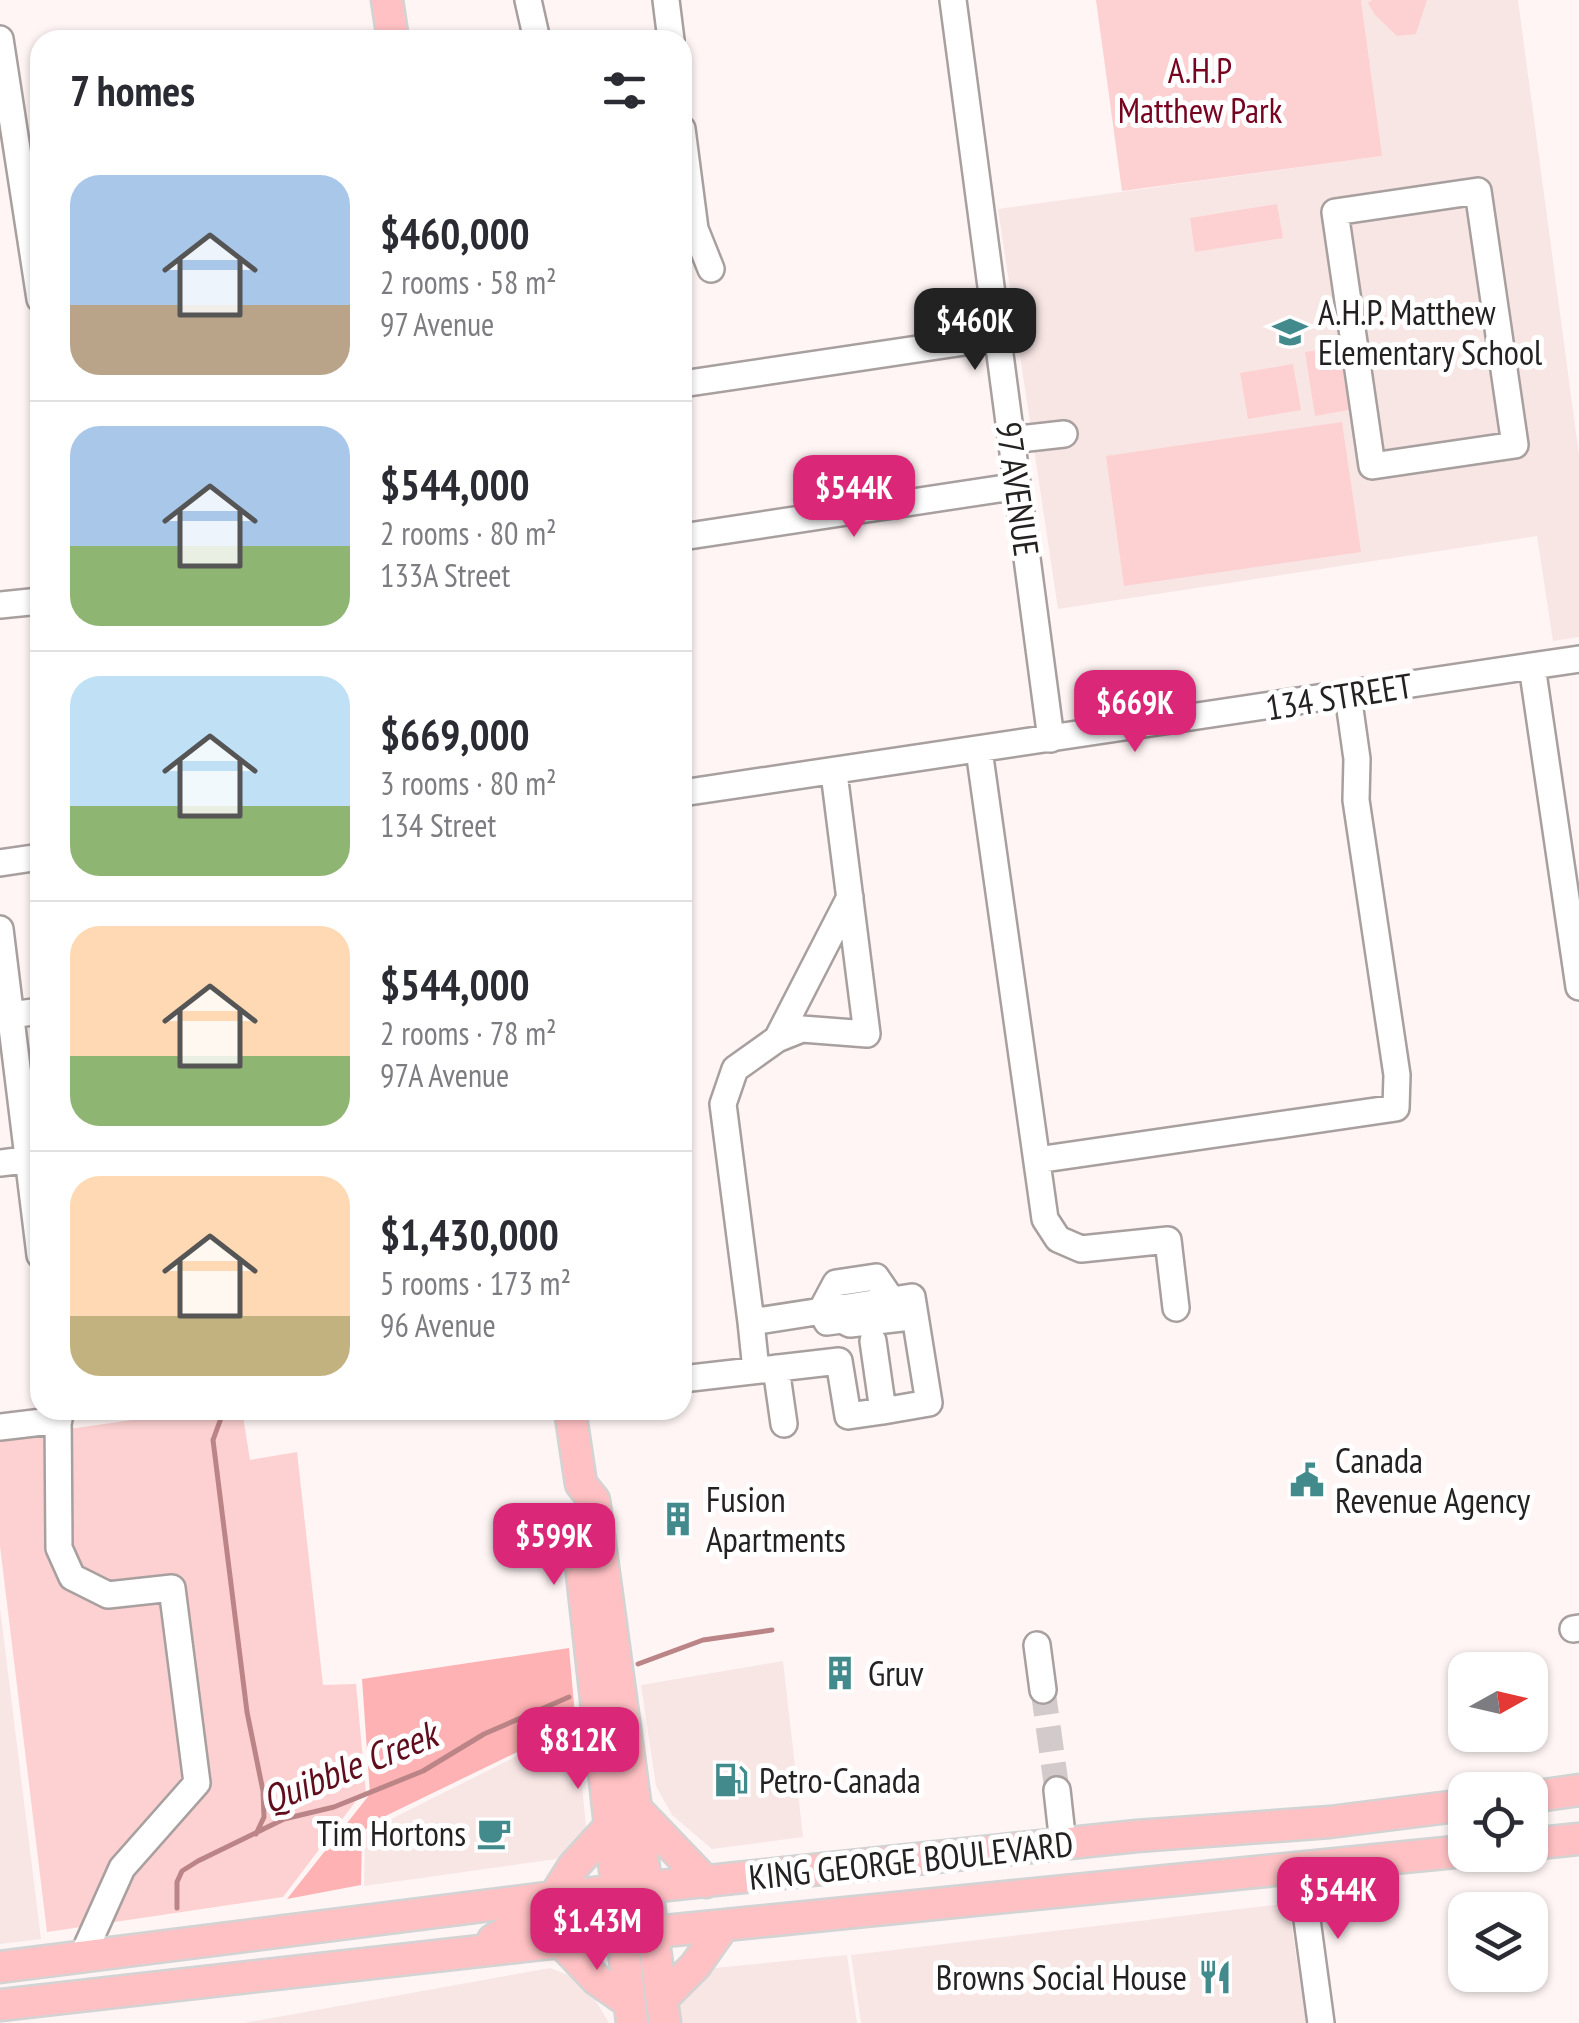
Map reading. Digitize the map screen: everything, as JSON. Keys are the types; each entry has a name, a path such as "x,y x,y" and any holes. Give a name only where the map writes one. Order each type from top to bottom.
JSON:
{"main road":[{"path":"388,0 392,30"},
{"path":"571,1420 581,1484 594,1500 635,1912 631,2013"},
{"path":"1548,1794 1579,1790"},
{"name":"KING GEORGE BOULEVARD","path":"0,2005 561,1942 706,1882 1448,1807"},
{"path":"624,1818 706,1882"},
{"path":"554,1896 573,1868 624,1818"},
{"path":"1548,1843 1579,1840"},
{"name":"KING GEORGE BOULEVARD","path":"0,1967 554,1896 724,1925 1448,1853"},
{"path":"471,1952 517,1926 635,1912"},
{"path":"635,1912 664,2011"},
{"path":"664,2011 724,1925"},
{"path":"561,1942 631,2013"}],"street":[{"path":"528,0 535,30"},
{"path":"666,0 670,30"},
{"name":"97 AVENUE","path":"953,0 1051,739"},
{"path":"0,40 30,235"},
{"path":"1478,191 1514,445 1372,466 1335,212 1478,191"},
{"path":"692,205 695,228 710,270"},
{"path":"692,383 998,337"},
{"path":"1011,440 1064,434"},
{"path":"692,536 1018,486"},
{"path":"0,606 30,602"},
{"name":"134 STREET","path":"692,792 1579,659"},
{"path":"1532,666 1579,988"},
{"path":"1037,1160 1396,1108 1398,1075 1356,800 1357,759 1348,695"},
{"path":"979,750 1046,1219 1058,1239 1081,1250 1168,1240 1176,1308"},
{"path":"784,1424 751,1322 723,1104 735,1069 777,1038 802,1029 868,1034 834,773"},
{"path":"0,863 30,858"},
{"path":"777,1038 850,898"},
{"path":"0,929 30,1134"},
{"path":"10,1015 30,1012"},
{"path":"0,1162 30,1158"},
{"path":"751,1322 820,1311 916,1306"},
{"path":"820,1311 827,1322 842,1320 850,1324 916,1306"},
{"path":"692,1377 840,1361 848,1416 928,1404 916,1306"},
{"path":"819,1361 829,1334 846,1331 850,1324"},
{"path":"873,1341 883,1411"},
{"path":"0,1427 34,1420"},
{"path":"58,1420 58,1548 72,1577 108,1594 172,1588 197,1783 122,1868 82,1956"},
{"path":"1037,1645 1043,1690"},
{"path":"1057,1790 1062,1844"},
{"path":"1300,1868 1321,2023"}],"shaded area":[{"name":"A.H.P. Matthew Elementary School","path":"1361,0 1518,0 1579,455 1579,637 1553,641 1537,536 1058,609 998,209 1381,156"},
{"path":"0,1608 41,1939 0,1944"},
{"path":"569,1648 576,1727 373,1822 362,1833 361,1885 287,1899 370,1794 362,1679"},
{"path":"783,1661 803,1837 712,1849 672,1815 656,1786 641,1685"},
{"path":"577,1730 586,1828 574,1845 556,1859 364,1886 365,1832"},
{"path":"1282,1904 1291,1921 1306,2023 861,2023 851,1955"},
{"path":"847,1955 857,2023 674,2023 672,2004 704,1969"},
{"path":"550,1968 584,1981 609,2023 244,2023"}],"green space":[{"name":"A.H.P Matthew Park","path":"1096,0 1361,0 1382,156 1122,191"},
{"path":"1427,0 1416,34 1397,36 1375,15 1368,3"},
{"path":"1277,204 1283,238 1195,252 1190,218"},
{"path":"1339,347 1349,410 1315,416 1305,352"},
{"path":"1293,364 1301,410 1248,419 1240,373"},
{"path":"1342,422 1361,552 1124,586 1106,456"},
{"path":"132,1420 244,1420 250,1460 297,1452 323,1685 356,1684 366,1793 283,1897 47,1932 0,1546 0,1439"}],"waterway":[{"path":"220,1420 213,1440 247,1712 263,1791 264,1817 256,1834"},
{"name":"Quibble Creek","path":"638,1664 703,1640 772,1630"},
{"name":"Quibble Creek","path":"177,1908 177,1882 182,1871 198,1861 284,1819 334,1807 423,1771 484,1734 569,1697"}],"tunnel":[{"path":"1043,1690 1057,1790"}],"place":[{"name":"A.H.P. Matthew Elementary School","path":"1290,332"},
{"name":"Canada Revenue Agency","path":"1307,1480"},
{"name":"Fusion Apartments","path":"678,1519"},
{"name":"Gruv","path":"840,1673"},
{"name":"Petro-Canada","path":"731,1780"},
{"name":"Tim Hortons","path":"494,1833"},
{"name":"Browns Social House","path":"1215,1977"}]}
